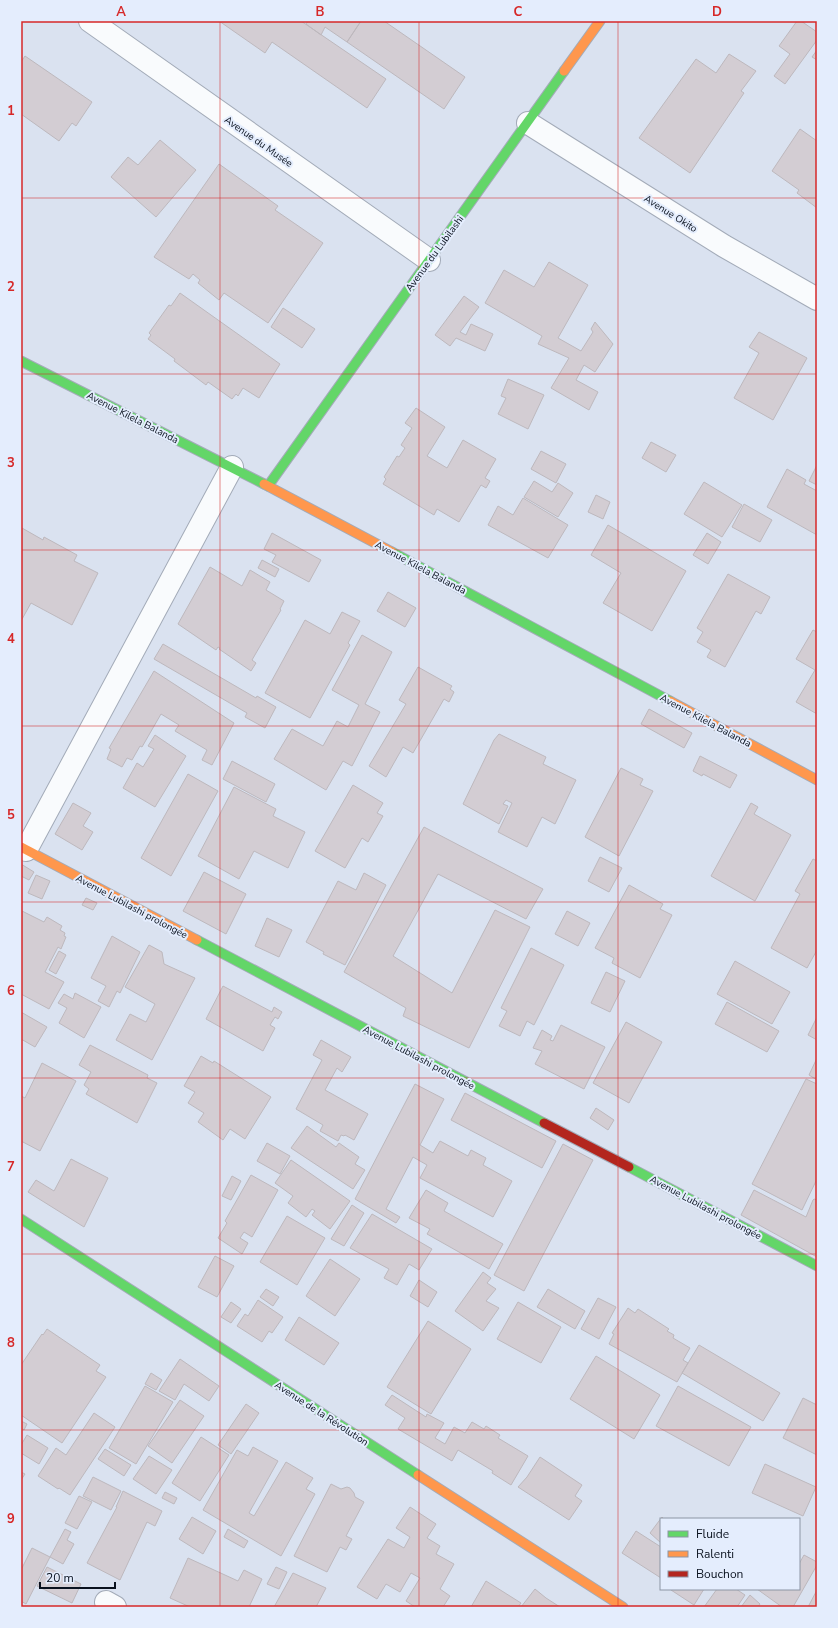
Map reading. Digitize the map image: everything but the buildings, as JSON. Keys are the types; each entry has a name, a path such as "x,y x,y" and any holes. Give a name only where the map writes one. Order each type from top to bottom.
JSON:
{"street":[{"name":"Avenue du Musée","path":"90,21 429,260"},
{"name":"Avenue du Lubilashi","path":"268,486 600,21"},
{"name":"Avenue Okito","path":"528,123 724,246 817,299"},
{"name":"Avenue Kilela Balanda","path":"21,361 232,467 817,780"},
{"path":"23,849 232,467"},
{"name":"Avenue Lubilashi prolongée","path":"23,849 817,1266"},
{"name":"Avenue de la Révolution","path":"21,1220 623,1607"}],"traffic: fast":[{"path":"268,486 564,71"},
{"path":"21,361 264,484"},
{"path":"392,552 670,701"},
{"path":"197,940 544,1123"},
{"path":"629,1167 817,1266"},
{"path":"21,1219 418,1475"}],"traffic: slow":[{"path":"564,71 600,21"},
{"path":"264,484 392,552"},
{"path":"670,701 817,780"},
{"path":"21,847 197,940"},
{"path":"418,1475 623,1607"}],"traffic: jam":[{"path":"544,1123 629,1167"}]}
